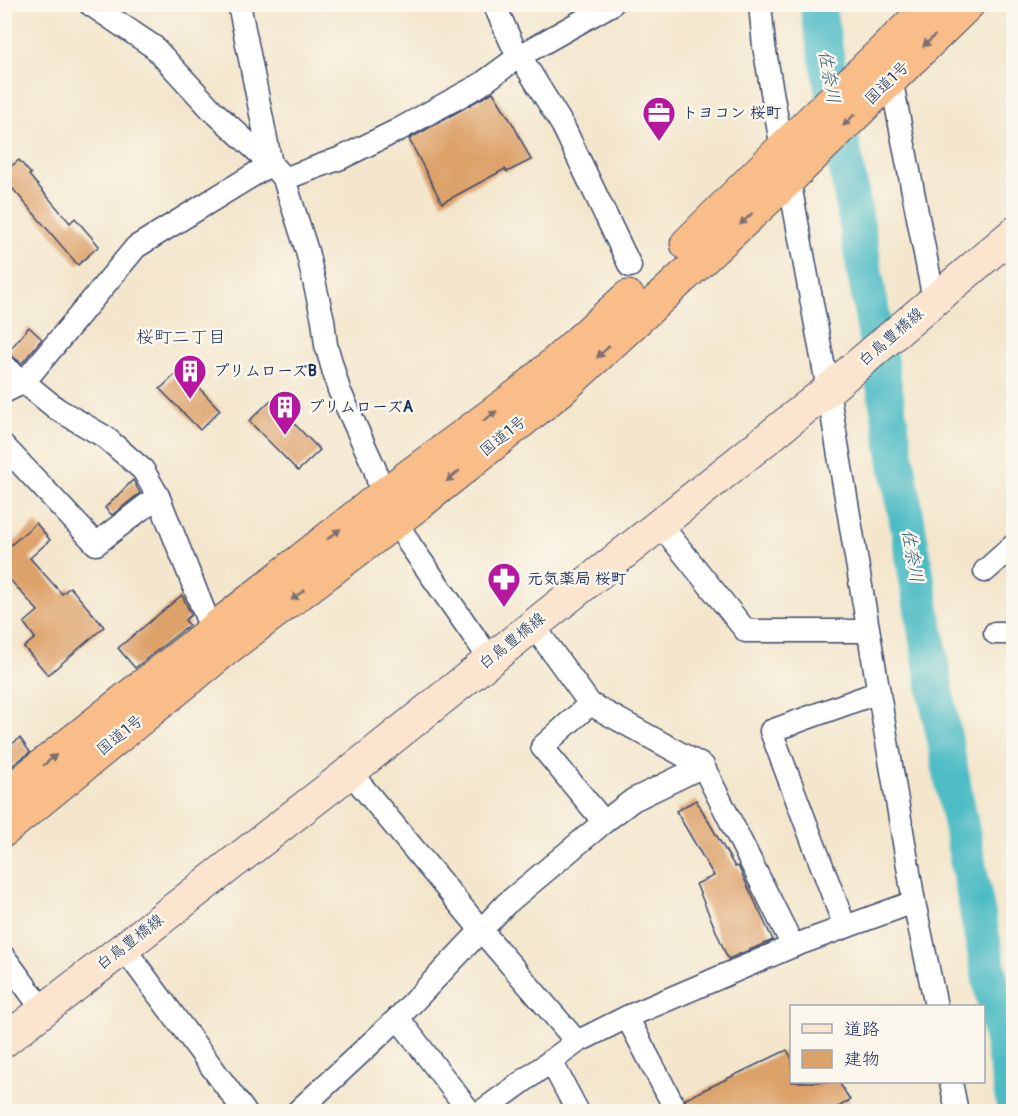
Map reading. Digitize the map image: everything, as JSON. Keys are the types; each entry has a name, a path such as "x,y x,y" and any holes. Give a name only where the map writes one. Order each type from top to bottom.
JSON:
{"highway":[{"name":"国道1号","path":"886,67 932,4"},
{"name":"国道1号","path":"4,796 212,631 563,388 785,164 886,67 968,4"},
{"name":"国道1号","path":"4,830 226,649 389,508"}],"main road":[{"name":"白鳥豊橋線","path":"4,1041 350,772 828,390 1014,232"}],"street":[{"path":"90,4 154,47 212,110 278,171"},
{"path":"239,4 278,171 307,251 323,320 326,345 339,390 375,469 389,508 410,545 490,659"},
{"path":"494,4 518,57 563,126 630,266"},
{"path":"14,387 136,247 278,171 341,158 399,130 480,85 518,57 612,4"},
{"path":"760,4 764,46 828,390 914,902 936,1005"},
{"path":"886,67 934,300"},
{"path":"4,366 14,387 105,437 143,470 158,496 212,631"},
{"path":"4,446 36,483 96,544 158,496"},
{"path":"660,524 746,631 868,631"},
{"path":"985,571 1014,545"},
{"path":"532,625 590,704 704,766 793,945"},
{"path":"845,927 771,731 879,692"},
{"path":"590,704 542,747 604,822"},
{"path":"297,1112 398,1018 506,904 633,800 704,766"},
{"path":"350,772 577,1042"},
{"path":"482,1112 577,1042 627,1017 793,945 914,902"},
{"path":"123,947 245,1112"},
{"path":"4,957 42,1010"},
{"path":"627,1017 677,1112"},
{"path":"398,1018 470,1112"},
{"path":"551,1061 578,1112"},
{"path":"951,1083 957,1112"}],"building":[{"path":"493,92 531,160 507,172 505,169 442,203 409,139"},
{"path":"19,160 70,223 75,218 99,246 78,265 13,189 4,197 4,172"},
{"path":"29,327 42,339 22,363 7,353"},
{"name":"プリムローズB","path":"181,369 220,410 200,430 160,389"},
{"name":"プリムローズA","path":"271,400 320,450 298,471 249,421"},
{"path":"133,480 140,493 112,515 105,508"},
{"path":"36,523 50,540 30,558 62,594 70,587 104,627 48,675 24,647 35,638 24,623 38,611 4,573 4,551"},
{"path":"182,595 191,615 185,620 189,625 135,668 118,648"},
{"path":"20,738 30,752 4,772 4,750"},
{"path":"696,800 735,867 738,866 773,940 728,959 696,884 714,876 676,811"},
{"path":"787,1050 790,1055 790,1083 840,1083 850,1100 830,1112 690,1112 685,1099"}],"waterway":[{"name":"佐奈川","path":"817,4 939,710 1014,1105"}],"place":[{"name":"トヨコン 桜町","path":"659,142"},
{"name":"プリムローズB","path":"190,400"},
{"name":"プリムローズA","path":"285,436"},
{"name":"元気薬局 桜町","path":"504,608"}],"district":[{"name":"桜町二丁目","path":"181,337"}]}
